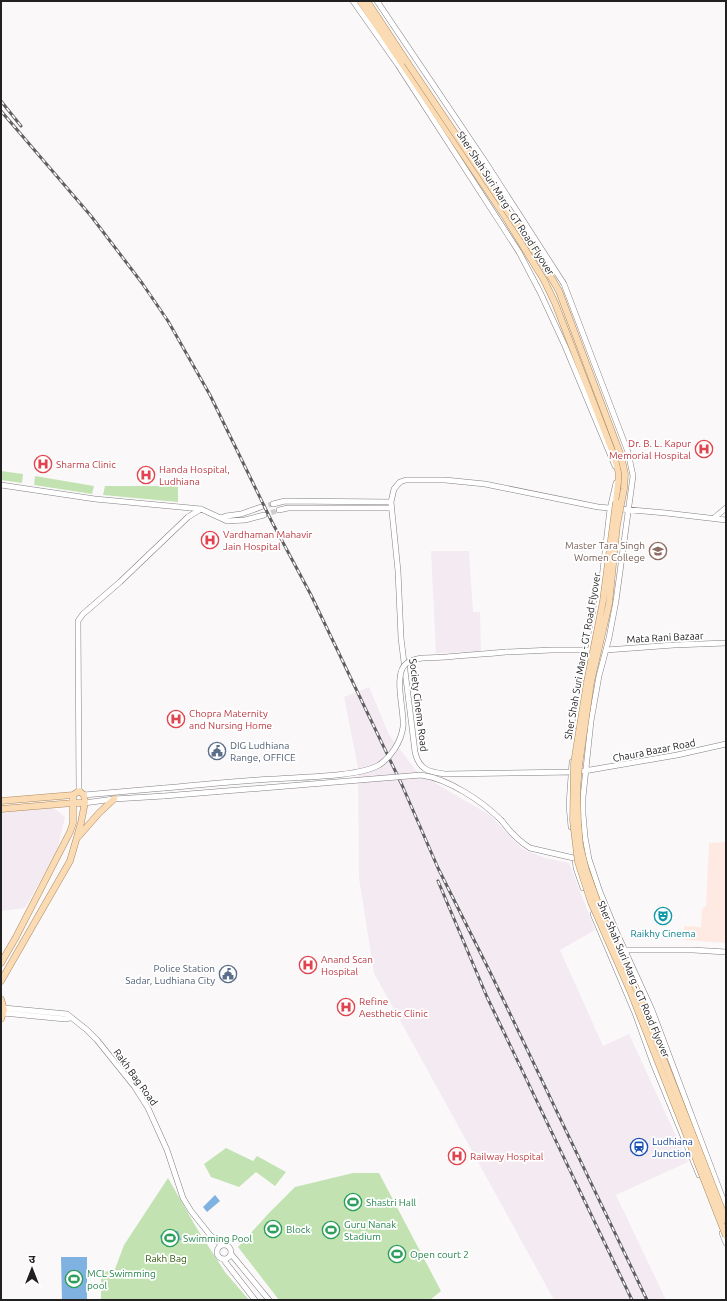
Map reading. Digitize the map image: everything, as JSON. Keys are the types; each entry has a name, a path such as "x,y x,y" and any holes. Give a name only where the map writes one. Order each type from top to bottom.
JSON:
{"main road":[{"name":"Sher Shah Suri Marg - GT Road Flyover","path":"360,1 504,215 544,280 555,303 616,458 619,484 613,515 603,601 584,696 574,764 573,821 578,862 592,902 631,993 726,1236"},
{"name":"Sher Shah Suri Marg - GT Road Flyover","path":"366,1 545,267 559,291 621,456 624,474 624,489 617,525 609,604 591,682 579,766 577,790 580,846 586,870 604,920 636,988 726,1220"},
{"path":"1,801 81,793 84,803 81,823 70,861 1,981"},
{"path":"1,963 70,832 73,823 73,795"},
{"path":"76,839 99,813 114,799"},
{"path":"1,809 84,803"},
{"path":"1,999 3,1013"}],"street":[{"path":"353,1 398,65 519,252 540,292 591,407 615,466 617,474 610,509 598,613 581,697 570,772 570,821 576,868 588,902 635,1013 653,1063 726,1243"},
{"path":"377,1 486,163 564,284 628,452 633,476 616,601 595,697 586,771 583,814 589,859 600,892 624,950 652,1010 726,1207"},
{"path":"391,505 394,489 400,482 406,480 445,480 493,485 610,509 666,512 726,520"},
{"path":"1,485 95,499 201,509 227,521 245,520 264,515"},
{"path":"273,504 285,501 391,505"},
{"path":"279,510 288,508 391,505"},
{"name":"Society Cinema Road","path":"391,505 398,571 401,638 415,752 420,764 428,771 446,774 586,771"},
{"path":"222,518 261,508"},
{"path":"714,518 726,508"},
{"path":"201,509 188,518 120,582 83,614 78,621 81,793 338,774 370,769 379,765 387,758 400,739 403,728 403,715 400,680 406,664 424,658 506,652 590,650"},
{"name":"Mata Rani Bazaar","path":"607,647 726,643"},
{"name":"Chaura Bazar Road","path":"586,771 677,755 726,744"},
{"path":"84,803 114,799 421,775 432,777 448,783 491,810 510,832 530,848 575,859 589,859"},
{"path":"624,950 693,950 726,952"},
{"name":"Rakh Bag Road","path":"3,1013 33,1010 65,1014 81,1025 96,1040 134,1086 148,1108 167,1150 183,1198 191,1211 210,1235 222,1245"},
{"path":"3,1013 65,1019 70,1018"},
{"path":"716,1218 726,1216"},
{"name":"Rakh Bag Road","path":"210,1235 216,1250"},
{"path":"255,1300 223,1259 218,1257 216,1250 219,1246 225,1245 229,1247 231,1254 269,1300"},
{"path":"223,1259 228,1258 231,1254"}],"shaded area":[{"path":"431,551 469,551 473,612 480,612 481,652 436,653"},
{"path":"369,687 389,735 418,773 490,815 522,849 545,858 569,863 595,930 560,950 603,1046 629,1034 688,1162 616,1195 666,1300 554,1300 374,973 359,878 358,768 344,697"},
{"path":"53,807 65,817 57,851 25,908 1,911 1,812"},
{"path":"726,842 726,943 684,940 684,926 701,927 702,909 706,906 709,843"}],"green space":[{"path":"1,471 23,474 22,483 1,480"},
{"path":"35,476 94,486 92,494 34,485"},
{"path":"105,486 178,486 178,502 103,495"},
{"path":"226,1148 253,1161 257,1156 286,1172 275,1186 256,1172 239,1187 211,1177 204,1164"},
{"name":"Guru Nanak Stadium","path":"353,1173 379,1173 441,1291 430,1300 279,1300 238,1247 295,1187"},
{"name":"Rakh Bag","path":"168,1178 196,1227 225,1272 249,1300 101,1300 101,1273 115,1269 124,1245"}],"water":[{"name":"Swimming Pool","path":"215,1195 220,1201 207,1212 203,1207"},
{"name":"Swimming Pool","path":"178,1231 181,1240 162,1244 160,1235"},
{"name":"MCL Swimming pool","path":"61,1257 87,1257 87,1300 62,1300"}],"tunnel":[{"path":"261,507 273,504"},
{"path":"264,515 279,510"}],"railway":[{"path":"1,101 21,126"},
{"path":"1,111 91,216 142,283 168,321 210,395 272,522 311,595 402,785 438,868 491,974 647,1300"},
{"path":"438,881 487,997 632,1300"}],"place":[{"name":"Dr. B. L. Kapur Memorial Hospital","path":"704,449"},
{"name":"Sharma Clinic","path":"43,464"},
{"name":"Handa Hospital, Ludhiana","path":"146,475"},
{"name":"Vardhaman Mahavir Jain Hospital","path":"210,540"},
{"name":"Master Tara Singh Women College","path":"658,551"},
{"name":"Chopra Maternity and Nursing Home","path":"176,719"},
{"name":"DIG Ludhiana Range, OFFICE","path":"217,751"},
{"name":"Raikhy Cinema","path":"663,916"},
{"name":"Anand Scan Hospital","path":"308,965"},
{"name":"Police Station Sadar, Ludhiana City","path":"228,974"},
{"name":"Refine Aesthetic Clinic","path":"346,1007"},
{"name":"Ludhiana Junction","path":"639,1147"},
{"name":"Railway Hospital","path":"457,1156"},
{"name":"Shastri Hall","path":"353,1202"},
{"name":"Block","path":"273,1229"},
{"name":"Guru Nanak Stadium","path":"331,1230"},
{"name":"Swimming Pool","path":"170,1238"},
{"name":"Open court 2","path":"397,1254"},
{"name":"MCL Swimming pool","path":"74,1279"}]}
